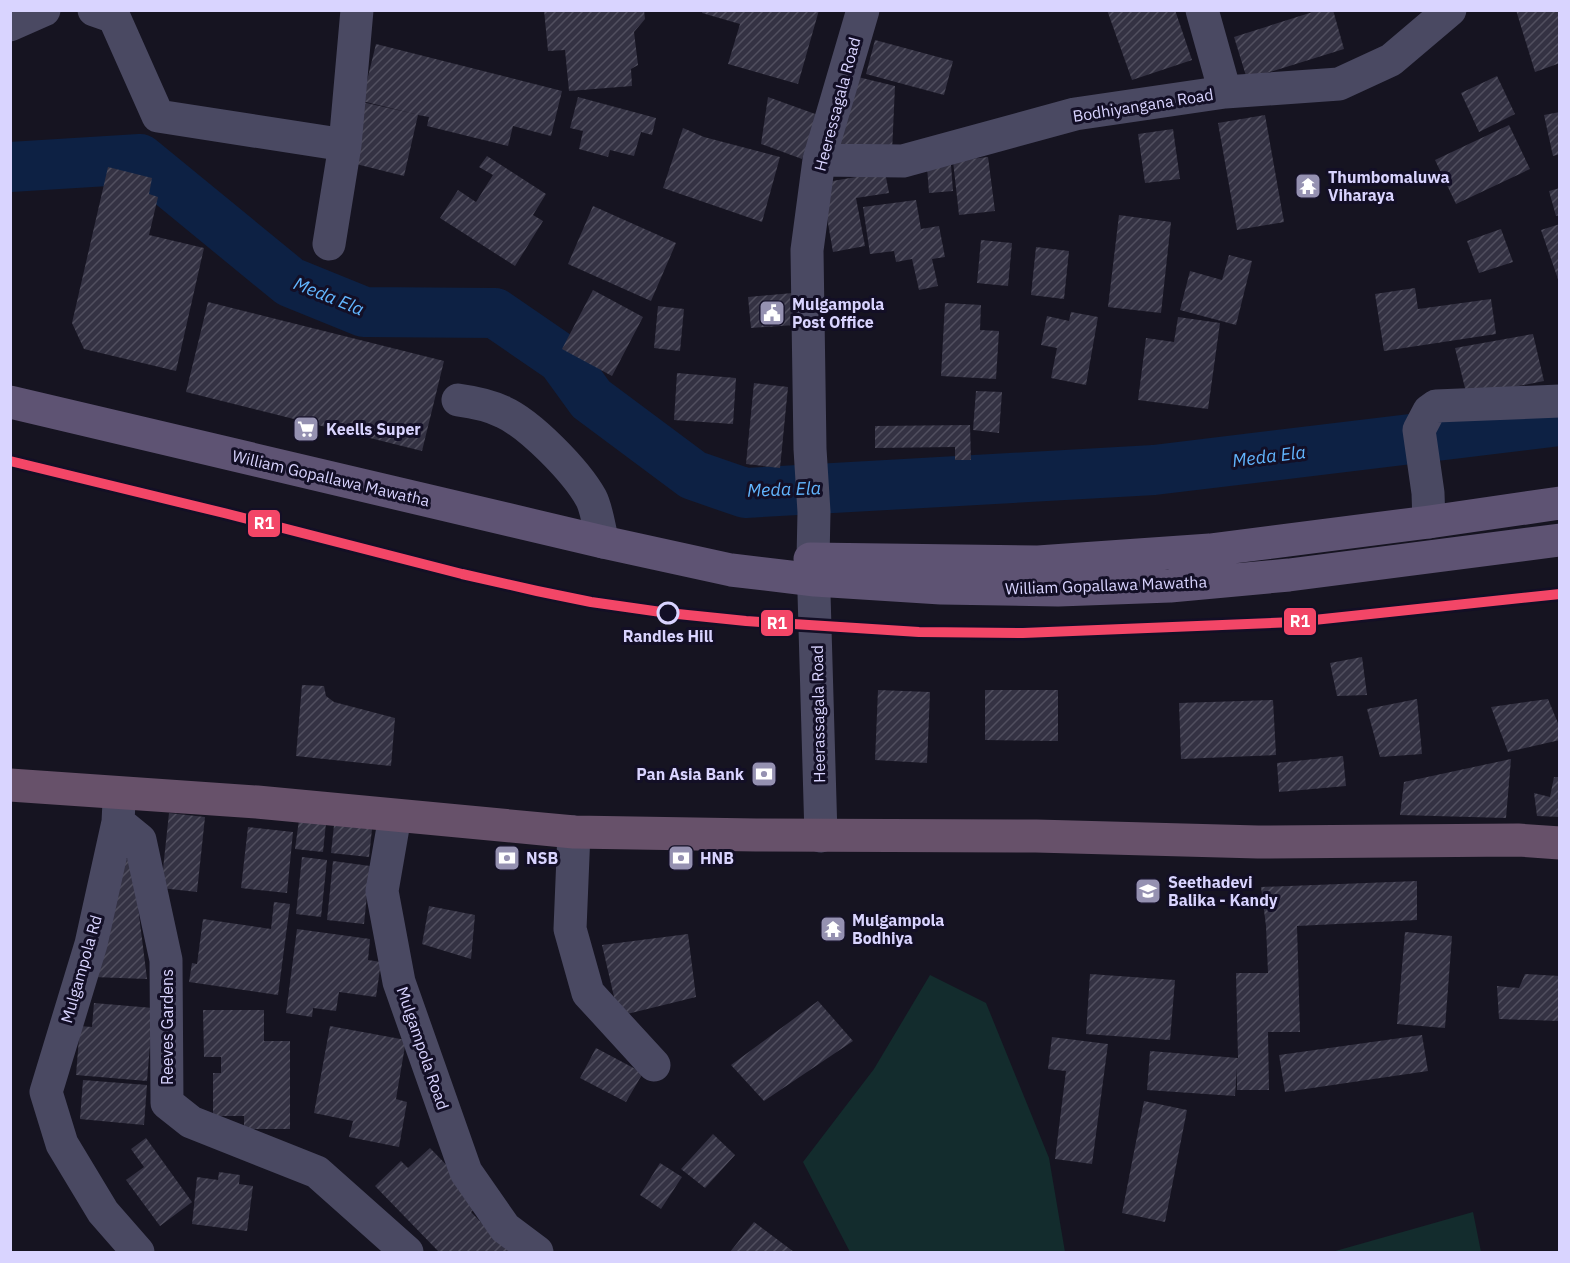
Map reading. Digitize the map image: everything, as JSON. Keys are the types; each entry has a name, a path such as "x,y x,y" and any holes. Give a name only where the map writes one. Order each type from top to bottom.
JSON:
{"highway":[{"path":"10,785 119,807 257,802 574,832 821,836 1036,836 1258,842 1518,840 1560,843"}],"main road":[{"name":"William Gopallawa Mawatha","path":"10,402 731,570 814,570 1038,562 1210,550 1429,508 1560,503"},
{"name":"William Gopallawa Mawatha","path":"814,570 941,588 1058,590 1170,586 1289,575 1560,540"}],"street":[{"path":"10,25 44,10"},
{"path":"94,10 114,17 158,116 345,145"},
{"path":"329,244 345,145 357,10"},
{"name":"Heeressagala Road","path":"810,449 807,250 819,160 863,10"},
{"path":"1202,10 1225,92"},
{"name":"Bodhiyangana Road","path":"819,160 903,161 1075,114 1225,92 1339,84 1391,60 1450,10"},
{"path":"458,400 478,403 504,412 530,430 569,467 592,499 603,542"},
{"path":"1429,508 1419,430 1429,411 1436,406 1560,401"},
{"name":"Heerassagala Road","path":"810,449 814,512 821,836"},
{"name":"Mulgampola Rd","path":"119,807 91,944 46,1092 62,1144 103,1212 138,1252"},
{"name":"Reeves Gardens","path":"119,807 140,840 166,960 167,1103 191,1122 317,1172 407,1252"},
{"name":"Mulgampola Road","path":"395,816 382,891 399,982 466,1172 505,1228 537,1252"},
{"path":"574,832 570,929 588,993 654,1065"}],"green space":[{"path":"930,975 986,1003 1049,1158 1065,1252 850,1252 803,1162 874,1069"},
{"path":"1473,1212 1481,1252 1332,1252"}],"building":[{"path":"544,10 644,10 645,19 634,32 638,65 631,69 632,86 569,91 565,50 548,51"},
{"path":"703,10 819,10 798,84 728,64 740,24 702,13"},
{"path":"1107,10 1175,10 1192,60 1132,80"},
{"path":"1319,10 1333,10 1344,49 1247,79 1234,37"},
{"path":"1516,10 1560,10 1560,63 1535,72"},
{"path":"875,40 953,61 944,95 866,74"},
{"path":"376,44 562,91 551,136 513,126 508,146 427,126 429,117 418,115 404,176 348,162 362,102 415,114 362,101"},
{"path":"1497,76 1515,114 1479,132 1461,93"},
{"path":"858,77 895,86 892,152 839,146"},
{"path":"578,97 656,118 652,135 641,132 634,156 610,150 608,157 579,149 583,131 570,128"},
{"path":"768,97 818,115 802,159 761,144"},
{"path":"1560,112 1560,154 1553,156 1544,115"},
{"path":"1265,115 1284,222 1237,230 1218,123"},
{"path":"1509,125 1530,169 1456,204 1435,160"},
{"path":"683,128 704,137 780,157 762,222 663,188"},
{"path":"1173,129 1180,179 1145,183 1138,134"},
{"path":"487,156 546,194 533,215 543,221 515,266 440,218 458,190 476,202 493,175 479,167"},
{"path":"988,157 995,211 959,215 953,161"},
{"path":"951,165 953,191 929,193 927,167"},
{"path":"108,167 152,178 149,194 158,197 149,235 204,248 176,371 84,349 72,323"},
{"path":"885,172 889,193 856,198 865,246 833,252 821,183"},
{"path":"1560,188 1560,215 1556,216 1549,191"},
{"path":"916,200 921,229 939,226 945,257 932,259 938,286 919,290 912,259 896,262 894,251 870,254 863,207"},
{"path":"593,206 676,243 651,301 568,264"},
{"path":"1119,215 1171,222 1161,313 1108,307"},
{"path":"1560,224 1560,282 1559,282 1541,230"},
{"path":"1501,229 1513,262 1479,273 1467,241"},
{"path":"981,240 1012,243 1008,286 977,283"},
{"path":"1036,247 1069,251 1064,299 1031,295"},
{"path":"1229,255 1252,261 1236,325 1180,310 1190,271 1222,280"},
{"path":"1415,288 1418,309 1491,299 1496,334 1384,351 1375,294"},
{"path":"593,290 643,317 612,376 562,349"},
{"path":"793,293 795,325 751,328 748,297"},
{"path":"208,302 444,361 422,451 186,392"},
{"path":"945,303 981,305 980,330 999,331 996,379 941,376"},
{"path":"658,306 684,309 680,351 654,348"},
{"path":"1071,312 1098,317 1086,385 1051,378 1057,348 1041,345 1047,316 1069,321"},
{"path":"1178,317 1220,323 1208,409 1138,400 1146,338 1174,342"},
{"path":"1533,334 1544,381 1467,396 1455,348"},
{"path":"677,373 736,378 733,424 674,420"},
{"path":"754,383 788,387 780,468 746,464"},
{"path":"976,391 1002,392 999,433 973,430"},
{"path":"970,425 971,460 955,460 955,447 875,448 875,426"},
{"path":"1362,657 1367,695 1337,696 1330,663"},
{"path":"302,685 324,686 326,696 334,702 395,718 391,766 296,756"},
{"path":"878,690 930,692 927,763 875,760"},
{"path":"985,690 1058,690 1058,741 985,740"},
{"path":"1417,699 1422,754 1380,757 1367,709"},
{"path":"1548,699 1560,728 1560,740 1508,752 1491,707"},
{"path":"1273,700 1276,755 1181,759 1179,703"},
{"path":"1343,756 1346,786 1279,792 1277,763"},
{"path":"1511,759 1506,818 1400,815 1404,782"},
{"path":"1554,777 1560,777 1560,817 1537,816 1534,793 1550,797"},
{"path":"169,813 205,817 197,892 161,888"},
{"path":"299,820 326,823 323,852 295,849"},
{"path":"334,825 372,829 369,857 331,853"},
{"path":"248,827 293,832 287,893 241,888"},
{"path":"302,857 327,860 321,917 296,914"},
{"path":"113,859 132,859 147,979 93,977"},
{"path":"333,861 370,866 364,924 327,920"},
{"path":"1417,881 1417,920 1297,926 1300,1032 1268,1032 1269,1090 1237,1090 1237,1068 1235,1096 1147,1090 1150,1051 1238,1058 1236,973 1268,973 1266,926 1261,887"},
{"path":"274,902 290,904 278,995 189,982 192,963 197,964 203,919 271,929"},
{"path":"429,906 475,915 471,959 422,944"},
{"path":"297,929 370,939 368,960 381,962 376,997 339,992 336,1011 313,1008 312,1017 286,1013"},
{"path":"1405,932 1452,936 1445,1028 1397,1024"},
{"path":"688,934 696,997 627,1014 615,1001 602,945"},
{"path":"1090,974 1175,980 1170,1040 1086,1034"},
{"path":"1525,974 1560,976 1560,1021 1499,1019 1497,986 1519,988"},
{"path":"818,1001 853,1041 764,1101 731,1065"},
{"path":"94,1003 153,1008 147,1081 76,1075 80,1026 92,1027"},
{"path":"203,1010 264,1010 264,1041 290,1041 290,1129 244,1129 244,1116 213,1116 213,1073 221,1073 221,1057 204,1057"},
{"path":"330,1026 406,1040 396,1099 407,1102 399,1147 349,1137 353,1121 314,1113"},
{"path":"1422,1035 1428,1071 1285,1092 1279,1055"},
{"path":"1052,1037 1108,1044 1092,1164 1055,1159 1066,1071 1048,1069"},
{"path":"596,1048 643,1073 626,1102 580,1078"},
{"path":"83,1080 147,1085 144,1125 80,1119"},
{"path":"1144,1101 1187,1110 1165,1222 1122,1213"},
{"path":"713,1134 735,1155 705,1188 681,1169"},
{"path":"146,1138 192,1202 160,1226 126,1180 144,1167 131,1149"},
{"path":"430,1148 459,1178 478,1205 471,1212 510,1252 439,1252 375,1186 401,1161 408,1168"},
{"path":"660,1163 682,1177 661,1209 640,1195"},
{"path":"219,1172 240,1175 239,1184 253,1186 247,1231 192,1224 197,1177 218,1180"},
{"path":"754,1222 794,1252 730,1252"}],"waterway":[{"name":"Meda Ela","path":"10,167 140,159 290,282 364,312 495,313 562,359 591,399 693,475 745,493 1154,470 1560,421"}],"transit line":[{"name":"R1","path":"10,461 537,591 591,602 746,621 919,632 1023,633 1295,622 1560,594"}],"place":[{"name":"Thumbomaluwa Viharaya","path":"1308,186"},
{"name":"Mulgampola Post Office","path":"772,313"},
{"name":"Keells Super","path":"306,429"},
{"name":"Randles Hill","path":"668,613"},
{"name":"Pan Asia Bank","path":"764,774"},
{"name":"NSB","path":"507,858"},
{"name":"HNB","path":"681,858"},
{"name":"Seethadevi Balika - Kandy","path":"1148,891"},
{"name":"Mulgampola Bodhiya","path":"833,929"}]}
